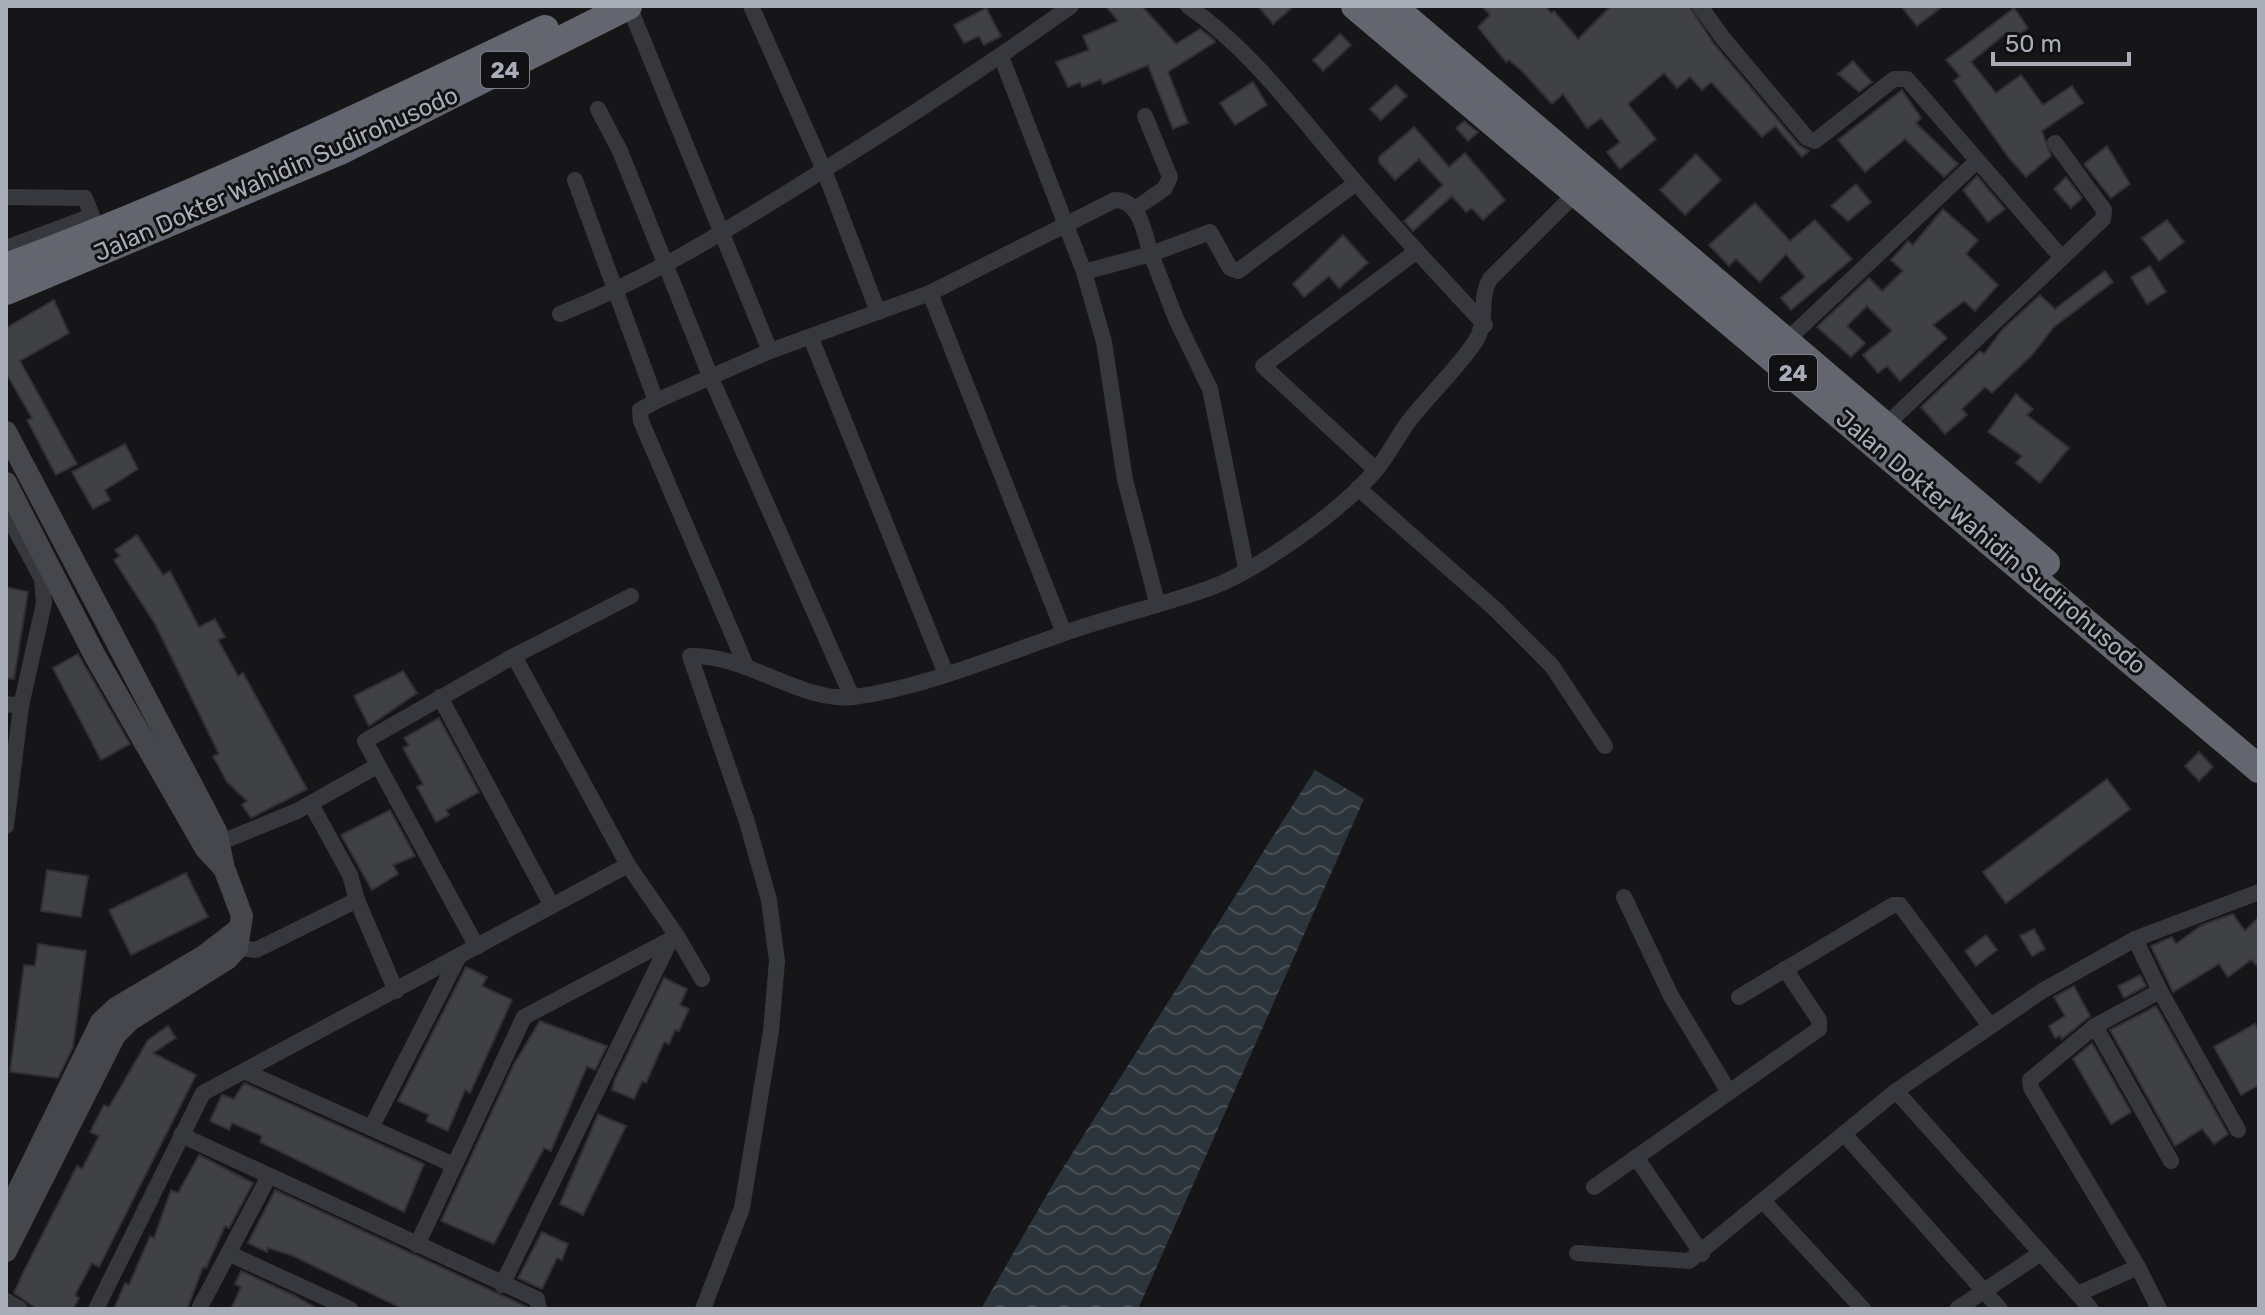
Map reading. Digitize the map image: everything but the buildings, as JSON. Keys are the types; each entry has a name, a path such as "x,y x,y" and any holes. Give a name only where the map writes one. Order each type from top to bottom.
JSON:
{"highway":[{"name":"Jalan Dokter Wahidin Sudirohusodo","path":"374,122 593,6"},
{"name":"Jalan Dokter Wahidin Sudirohusodo","path":"6,291 629,6"},
{"name":"Jalan Dokter Wahidin Sudirohusodo","path":"1355,6 1578,191 2259,769"},
{"name":"Jalan Dokter Wahidin Sudirohusodo","path":"1392,6 2259,745"},
{"name":"Jalan Dokter Wahidin Sudirohusodo","path":"6,267 92,226 257,175"}],"street":[{"path":"629,6 770,351"},
{"path":"751,6 824,170 878,312"},
{"path":"560,314 616,292 723,232 1001,56 1071,6"},
{"path":"1188,6 1212,23 1267,78 1356,183 1485,325"},
{"path":"1700,6 1722,37 1807,138 1822,139 1900,76 1907,79 2061,257"},
{"path":"1001,56 1084,272 1104,342 1125,480 1157,602"},
{"path":"598,109 625,163 711,378 852,697"},
{"path":"1135,209 1165,188 1170,177 1145,116"},
{"path":"1886,425 2104,214 2055,143"},
{"path":"1786,341 1977,161"},
{"path":"575,180 656,401"},
{"path":"1084,272 1151,254 1210,232 1230,268 1238,271 1356,183"},
{"path":"703,1309 742,1208 771,1031 777,961 769,900 747,822 690,656 712,655 827,696 852,697 946,674 1157,602 1209,589 1312,526 1376,470 1408,422 1475,343 1485,325 1484,295 1490,279 1578,191"},
{"path":"6,197 85,198 92,226 6,248"},
{"path":"746,666 639,414 656,401 770,351 930,293 1115,200 1124,200 1135,209 1176,319 1210,389 1246,568"},
{"path":"1376,470 1263,366 1417,251"},
{"path":"930,293 1064,633"},
{"path":"811,338 946,674"},
{"path":"6,432 216,831 212,846"},
{"path":"6,483 95,656 212,846 241,910 233,939 210,971 130,1020 115,1035 6,1251"},
{"path":"1358,488 1495,609 1552,666 1605,746"},
{"path":"6,512 42,579 44,603 14,705 6,826"},
{"path":"477,947 364,745 367,739 440,697 631,596"},
{"path":"95,656 118,646"},
{"path":"514,656 628,865 702,979"},
{"path":"440,697 552,906"},
{"path":"212,846 311,804 377,766"},
{"path":"311,804 350,875 357,900 396,991"},
{"path":"96,1309 203,1093 628,865"},
{"path":"1577,1253 1675,1263 1702,1254 1896,1091 2042,991 2135,939 2259,892"},
{"path":"1624,897 1671,996 1729,1092"},
{"path":"233,939 256,950 357,900"},
{"path":"1739,997 1893,905 1900,905 1990,1026"},
{"path":"417,1245 524,1017 674,937"},
{"path":"502,1285 674,937"},
{"path":"6,1216 16,1183 101,1022 116,1008 233,939"},
{"path":"2135,939 2160,991 2238,1130"},
{"path":"371,1128 459,956"},
{"path":"1594,1187 1821,1025 1785,969"},
{"path":"2159,1309 2138,1267 2031,1088 2034,1075 2095,1026 2160,991"},
{"path":"2095,1026 2171,1161"},
{"path":"246,1072 454,1165"},
{"path":"1896,1091 2080,1293 2091,1309"},
{"path":"1844,1134 2000,1309"},
{"path":"181,1135 537,1299 539,1309"},
{"path":"1636,1157 1702,1254"},
{"path":"199,1309 269,1176"},
{"path":"1764,1202 1863,1309"},
{"path":"1957,1309 2041,1253"},
{"path":"230,1254 350,1309"},
{"path":"2080,1293 2138,1267"},
{"path":"6,1301 20,1309"}],"water":[{"path":"1315,770 1364,799 1138,1309 981,1309 1056,1179"}]}
